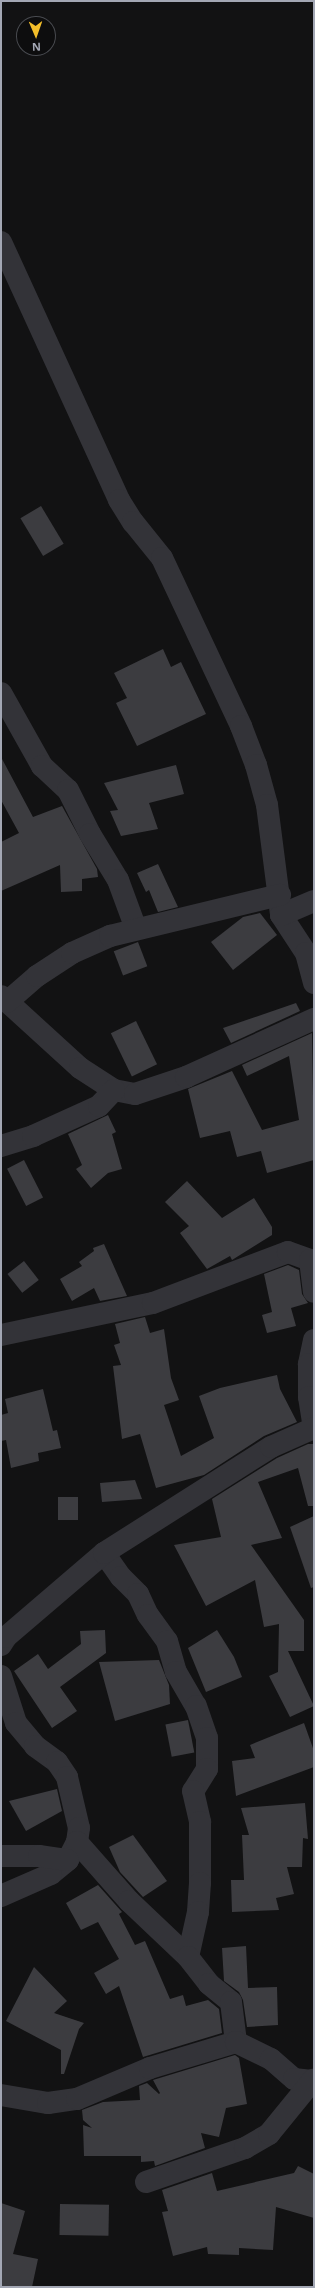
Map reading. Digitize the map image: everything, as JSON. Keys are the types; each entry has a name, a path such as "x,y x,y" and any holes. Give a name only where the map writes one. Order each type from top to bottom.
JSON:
{"street":[{"path":"1,242 119,500 133,522 162,558 241,726 256,765 267,805 280,905 306,953 314,983"},
{"path":"1,693 42,766 68,790 90,834 118,880 136,929"},
{"path":"314,901 280,905 136,929 72,953 4,999 80,1068 114,1090 135,1094 159,1086 314,1019"},
{"path":"1,1146 33,1136 99,1106 114,1090"},
{"path":"1,1335 26,1328 99,1316 153,1303 288,1252 310,1260 314,1292"},
{"path":"1,1645 6,1637 104,1553 271,1447 314,1428 309,1397 309,1364 314,1340"},
{"path":"104,1553 121,1577 138,1594 148,1615 167,1641 176,1672 196,1706 206,1738 207,1769 194,1791 200,1822 200,1883 198,1912 188,1957"},
{"path":"1,1676 16,1723 35,1746 57,1762 67,1777 80,1828 73,1851 51,1874 1,1896"},
{"path":"73,1851 188,1957 209,1984 231,2002 236,2042"},
{"path":"1,1856 39,1856 73,1851"},
{"path":"1,2095 48,2104 77,2099 150,2068 236,2042 272,2059 294,2079 314,2080"},
{"path":"146,2182 245,2148 269,2134 314,2080"}],"building":[{"path":"41,506 64,544 43,556 20,518"},
{"path":"163,649 171,667 181,662 206,714 137,746 116,703 127,698 114,673"},
{"path":"1,757 33,817 62,806 97,869 98,877 82,879 82,891 61,892 60,865 1,891 1,842 19,833 1,800"},
{"path":"176,765 184,794 149,803 158,829 121,836 110,811 118,810 104,783"},
{"path":"158,864 178,907 158,912 149,890 146,892 137,873"},
{"path":"260,913 277,935 233,970 211,942 243,917"},
{"path":"138,942 147,966 123,976 114,951"},
{"path":"296,1003 300,1011 231,1043 223,1028"},
{"path":"136,1021 157,1064 132,1076 111,1033"},
{"path":"312,1033 314,1160 267,1173 261,1151 237,1157 230,1131 200,1138 188,1089 232,1071 262,1130 299,1120 289,1056 247,1076 242,1065"},
{"path":"108,1115 116,1132 112,1134 122,1169 108,1173 91,1188 76,1169 82,1165 68,1134"},
{"path":"24,1160 43,1197 26,1206 7,1169"},
{"path":"187,1181 222,1218 254,1198 272,1227 272,1235 232,1260 230,1256 207,1269 180,1233 189,1226 165,1202"},
{"path":"104,1244 127,1296 100,1301 94,1288 72,1301 60,1279 82,1266 79,1262 94,1251 93,1248"},
{"path":"24,1261 39,1280 22,1293 7,1274"},
{"path":"288,1265 299,1270 302,1294 308,1303 291,1308 296,1326 267,1333 262,1315 272,1312 264,1274"},
{"path":"145,1317 150,1333 164,1329 171,1378 179,1400 164,1405 181,1456 214,1438 199,1396 220,1388 277,1375 280,1389 297,1422 264,1436 204,1475 156,1488 140,1434 122,1439 113,1366 121,1365 114,1345 120,1343 115,1324"},
{"path":"43,1389 53,1431 57,1430 61,1448 38,1453 39,1461 11,1468 6,1440 1,1441 1,1415 8,1413 5,1399"},
{"path":"308,1444 314,1444 314,1506 308,1506 298,1468 258,1482 282,1538 251,1545 304,1620 304,1651 288,1651 314,1706 290,1717 269,1676 278,1672 279,1624 264,1627 255,1580 206,1606 174,1545 221,1537 212,1499 277,1458"},
{"path":"135,1480 142,1499 102,1502 100,1483"},
{"path":"58,1497 78,1497 78,1520 58,1520"},
{"path":"314,1516 314,1587 311,1588 290,1527"},
{"path":"105,1630 106,1653 60,1687 77,1711 52,1728 14,1671 38,1654 48,1669 81,1644 80,1631"},
{"path":"217,1630 234,1657 242,1677 206,1692 188,1648"},
{"path":"159,1660 169,1685 170,1704 115,1721 99,1662"},
{"path":"188,1720 194,1752 172,1757 165,1724"},
{"path":"304,1723 314,1751 314,1767 236,1796 232,1761 255,1758 250,1745"},
{"path":"57,1789 62,1811 26,1831 9,1801"},
{"path":"305,1803 308,1839 303,1838 302,1867 287,1867 294,1894 276,1898 279,1910 232,1912 231,1880 244,1880 242,1835 249,1835 241,1808"},
{"path":"133,1835 167,1881 143,1897 120,1872 109,1847"},
{"path":"98,1885 122,1912 119,1914 135,1945 145,1941 170,1999 183,1995 186,2006 208,2000 219,2009 222,2033 143,2057 119,1986 106,1994 94,1973 119,1959 98,1922 81,1930 66,1903"},
{"path":"246,1946 248,1988 277,1987 278,2025 247,2027 243,2000 239,1992 224,1981 222,1948"},
{"path":"34,1967 67,2001 54,2013 84,2023 79,2029 64,2074 61,2074 61,2050 6,2021"},
{"path":"235,2055 239,2058 247,2104 226,2108 219,2137 201,2133 205,2148 155,2166 154,2161 141,2162 141,2156 84,2156 83,2125 92,2128 83,2120 82,2110 103,2102 140,2100 139,2086 147,2083 159,2094 160,2093 153,2080"},
{"path":"298,2166 314,2174 314,2218 276,2207 273,2250 239,2248 239,2255 208,2254 207,2247 173,2256 162,2212 168,2211 162,2190 212,2173 217,2191 294,2173"},
{"path":"1,2203 25,2211 13,2254 38,2259 32,2287 1,2287"},
{"path":"60,2204 109,2205 108,2236 59,2235"}]}
